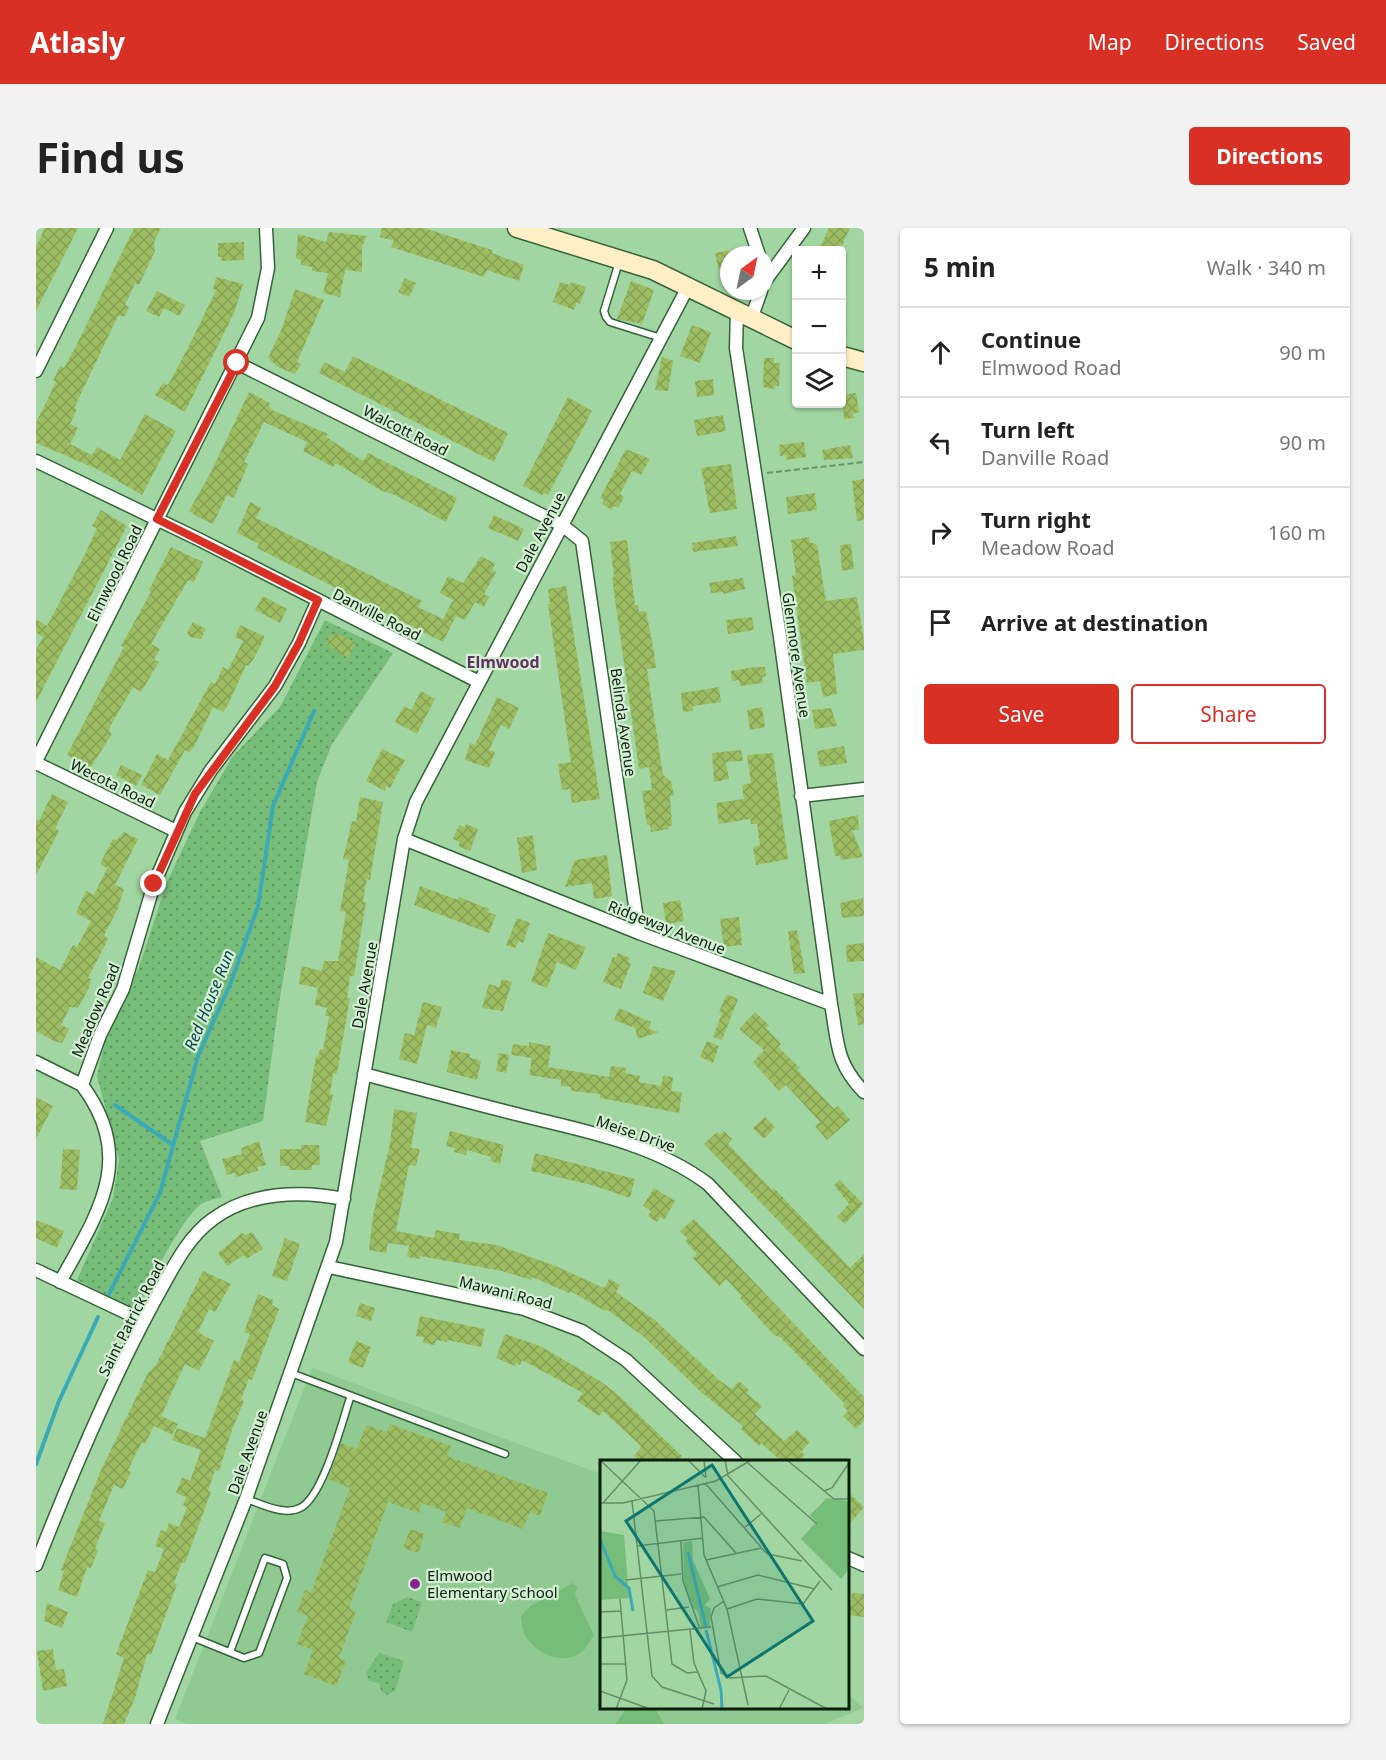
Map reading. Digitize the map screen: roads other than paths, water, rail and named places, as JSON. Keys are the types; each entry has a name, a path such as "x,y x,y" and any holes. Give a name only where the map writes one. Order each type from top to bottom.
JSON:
{"main road":[{"path":"517,228 620,259 688,287 792,338"},
{"path":"846,357 864,362"}],"street":[{"path":"36,371 107,228"},
{"name":"Elmwood Road","path":"36,762 237,363 262,306 269,250 266,228"},
{"path":"750,228 756,246"},
{"path":"774,266 804,228"},
{"name":"Dale Avenue","path":"157,1724 246,1499 329,1267 344,1199 404,839 416,802 688,287"},
{"path":"744,315 755,300"},
{"name":"Glenmore Avenue","path":"744,315 736,348 831,1004"},
{"name":"Walcott Road","path":"237,363 562,525"},
{"name":"Danville Road","path":"36,461 157,519 479,682"},
{"name":"Belinda Avenue","path":"562,525 579,537 586,553 639,933"},
{"name":"Meadow Road","path":"82,1085 100,1035 123,988 154,884 176,831 211,770 262,705 286,668 318,600"},
{"name":"Wecota Road","path":"36,762 176,831"},
{"path":"801,796 864,789"},
{"name":"Ridgeway Avenue","path":"404,839 639,933 831,1004"},
{"path":"831,1004 836,1045 843,1066 864,1092"},
{"path":"36,1062 82,1085 96,1103 106,1134 109,1162 107,1185 98,1215 60,1282"},
{"name":"Meise Drive","path":"364,1074 592,1133 651,1151 678,1164 708,1184 864,1349"},
{"name":"Saint Patrick Road","path":"36,1565 83,1448 144,1321 183,1251 213,1218 238,1206 283,1195 322,1195 344,1199"},
{"name":"Mawani Road","path":"329,1267 524,1309 582,1331 627,1360 735,1460"},
{"path":"36,1270 144,1321"},
{"path":"849,1558 864,1565"}],"lane":[{"path":"620,259 604,311 606,317 610,322 661,338"},
{"path":"291,1373 350,1398 505,1454"},
{"path":"246,1499 277,1510 300,1508 307,1503 318,1487 350,1398"},
{"path":"192,1636 244,1658 259,1653 287,1578 283,1564 265,1558 230,1652"}],"waterway":[{"name":"Red House Run","path":"109,1294 160,1193 198,1056 231,982 258,906 273,806 314,711"},
{"path":"115,1105 173,1145"},
{"name":"Red House Run","path":"36,1464 59,1401 98,1317"}],"place":[{"name":"Elmwood Elementary School","path":"415,1584"}],"district":[{"name":"Elmwood","path":"503,662"}]}
